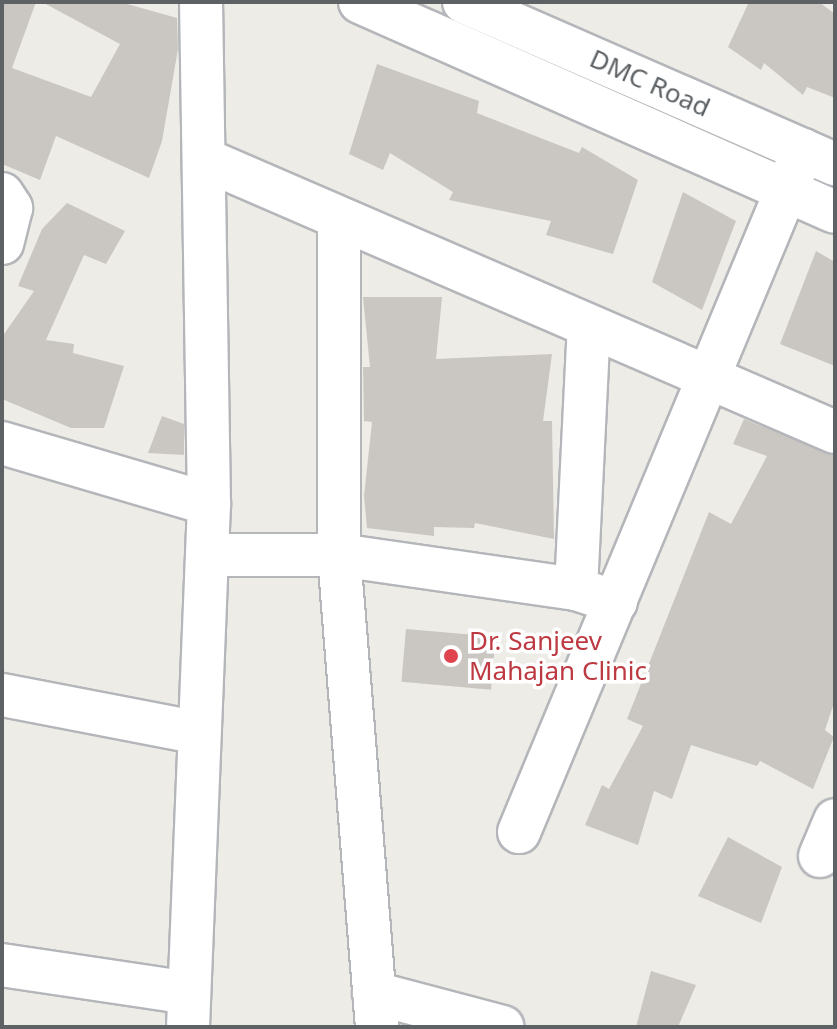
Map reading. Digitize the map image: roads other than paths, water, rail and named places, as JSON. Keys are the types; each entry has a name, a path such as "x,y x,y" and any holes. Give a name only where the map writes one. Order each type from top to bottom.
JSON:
{"street":[{"path":"2,965 188,1010 209,504 206,160 201,2"},
{"path":"360,2 835,212"},
{"name":"DMC Road","path":"464,2 819,157"},
{"path":"519,832 710,379 786,190 819,157"},
{"path":"206,160 835,432"},
{"path":"2,194 11,208 2,243"},
{"path":"339,219 339,555 375,1010 503,1027"},
{"path":"576,589 589,327"},
{"path":"2,443 209,504"},
{"path":"207,555 339,555 576,589 616,602"},
{"path":"2,695 199,733"}],"place":[{"name":"Dr. Sanjeev Mahajan Clinic","path":"451,656"}]}
